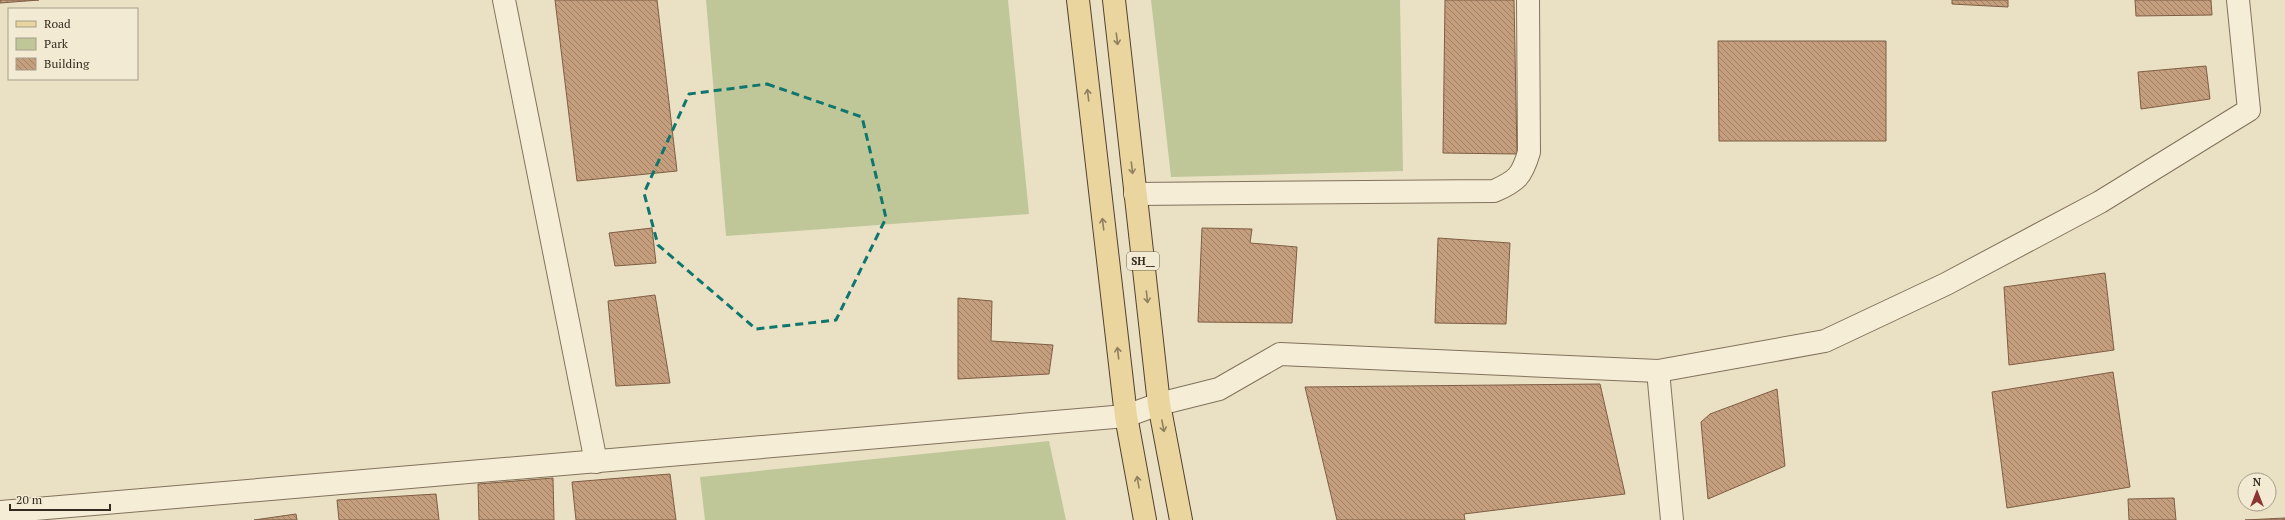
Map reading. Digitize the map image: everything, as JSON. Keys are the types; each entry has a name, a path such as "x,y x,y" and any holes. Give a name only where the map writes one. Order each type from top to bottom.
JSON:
{"main road":[{"path":"1078,0 1126,416 1144,520"},
{"name":"SH__","path":"1114,0 1159,404 1181,520"}],"street":[{"path":"504,0 596,462"},
{"path":"1135,194 1494,191 1513,183 1524,169 1529,152 1528,0"},
{"path":"0,512 1126,416 1159,404 1219,389 1280,354 1658,371 1825,340 1946,284 2100,202 2249,110 2238,0"},
{"path":"1658,371 1672,520"}],"highlighted area":[{"path":"767,84 862,117 886,218 836,320 756,329 658,245 644,193 689,94"}],"green space":[{"path":"706,0 1008,0 1029,214 726,236"},
{"path":"1151,0 1400,0 1403,171 1171,177"},
{"path":"1049,441 1066,520 705,520 700,477"}],"building":[{"path":"0,0 39,0 0,3"},
{"path":"555,0 657,0 677,171 577,181"},
{"path":"1445,0 1514,0 1517,154 1443,153"},
{"path":"1952,0 2008,0 2008,7 1952,4"},
{"path":"2135,0 2211,0 2212,15 2136,16"},
{"path":"1718,41 1886,41 1886,141 1719,141"},
{"path":"2206,66 2210,99 2141,109 2138,72"},
{"path":"652,228 656,263 615,266 609,233"},
{"path":"1202,228 1252,229 1250,243 1297,247 1292,323 1198,322"},
{"path":"1438,238 1510,243 1506,324 1435,323"},
{"path":"2105,273 2114,350 2009,365 2004,287"},
{"path":"655,295 670,383 616,386 608,301"},
{"path":"958,298 992,301 991,341 1053,345 1049,374 958,379"},
{"path":"2113,372 2130,487 2007,508 1992,392"},
{"path":"1600,384 1625,494 1464,514 1465,520 1337,520 1305,387"},
{"path":"1777,389 1785,466 1708,499 1701,422 1710,414"},
{"path":"670,474 676,520 576,520 572,482"},
{"path":"553,478 554,520 479,520 478,484"},
{"path":"436,494 439,520 339,520 337,500"},
{"path":"2174,498 2176,520 2129,520 2128,499"},
{"path":"296,514 297,520 254,520"},
{"path":"2285,518 2285,520 2245,520"}]}
